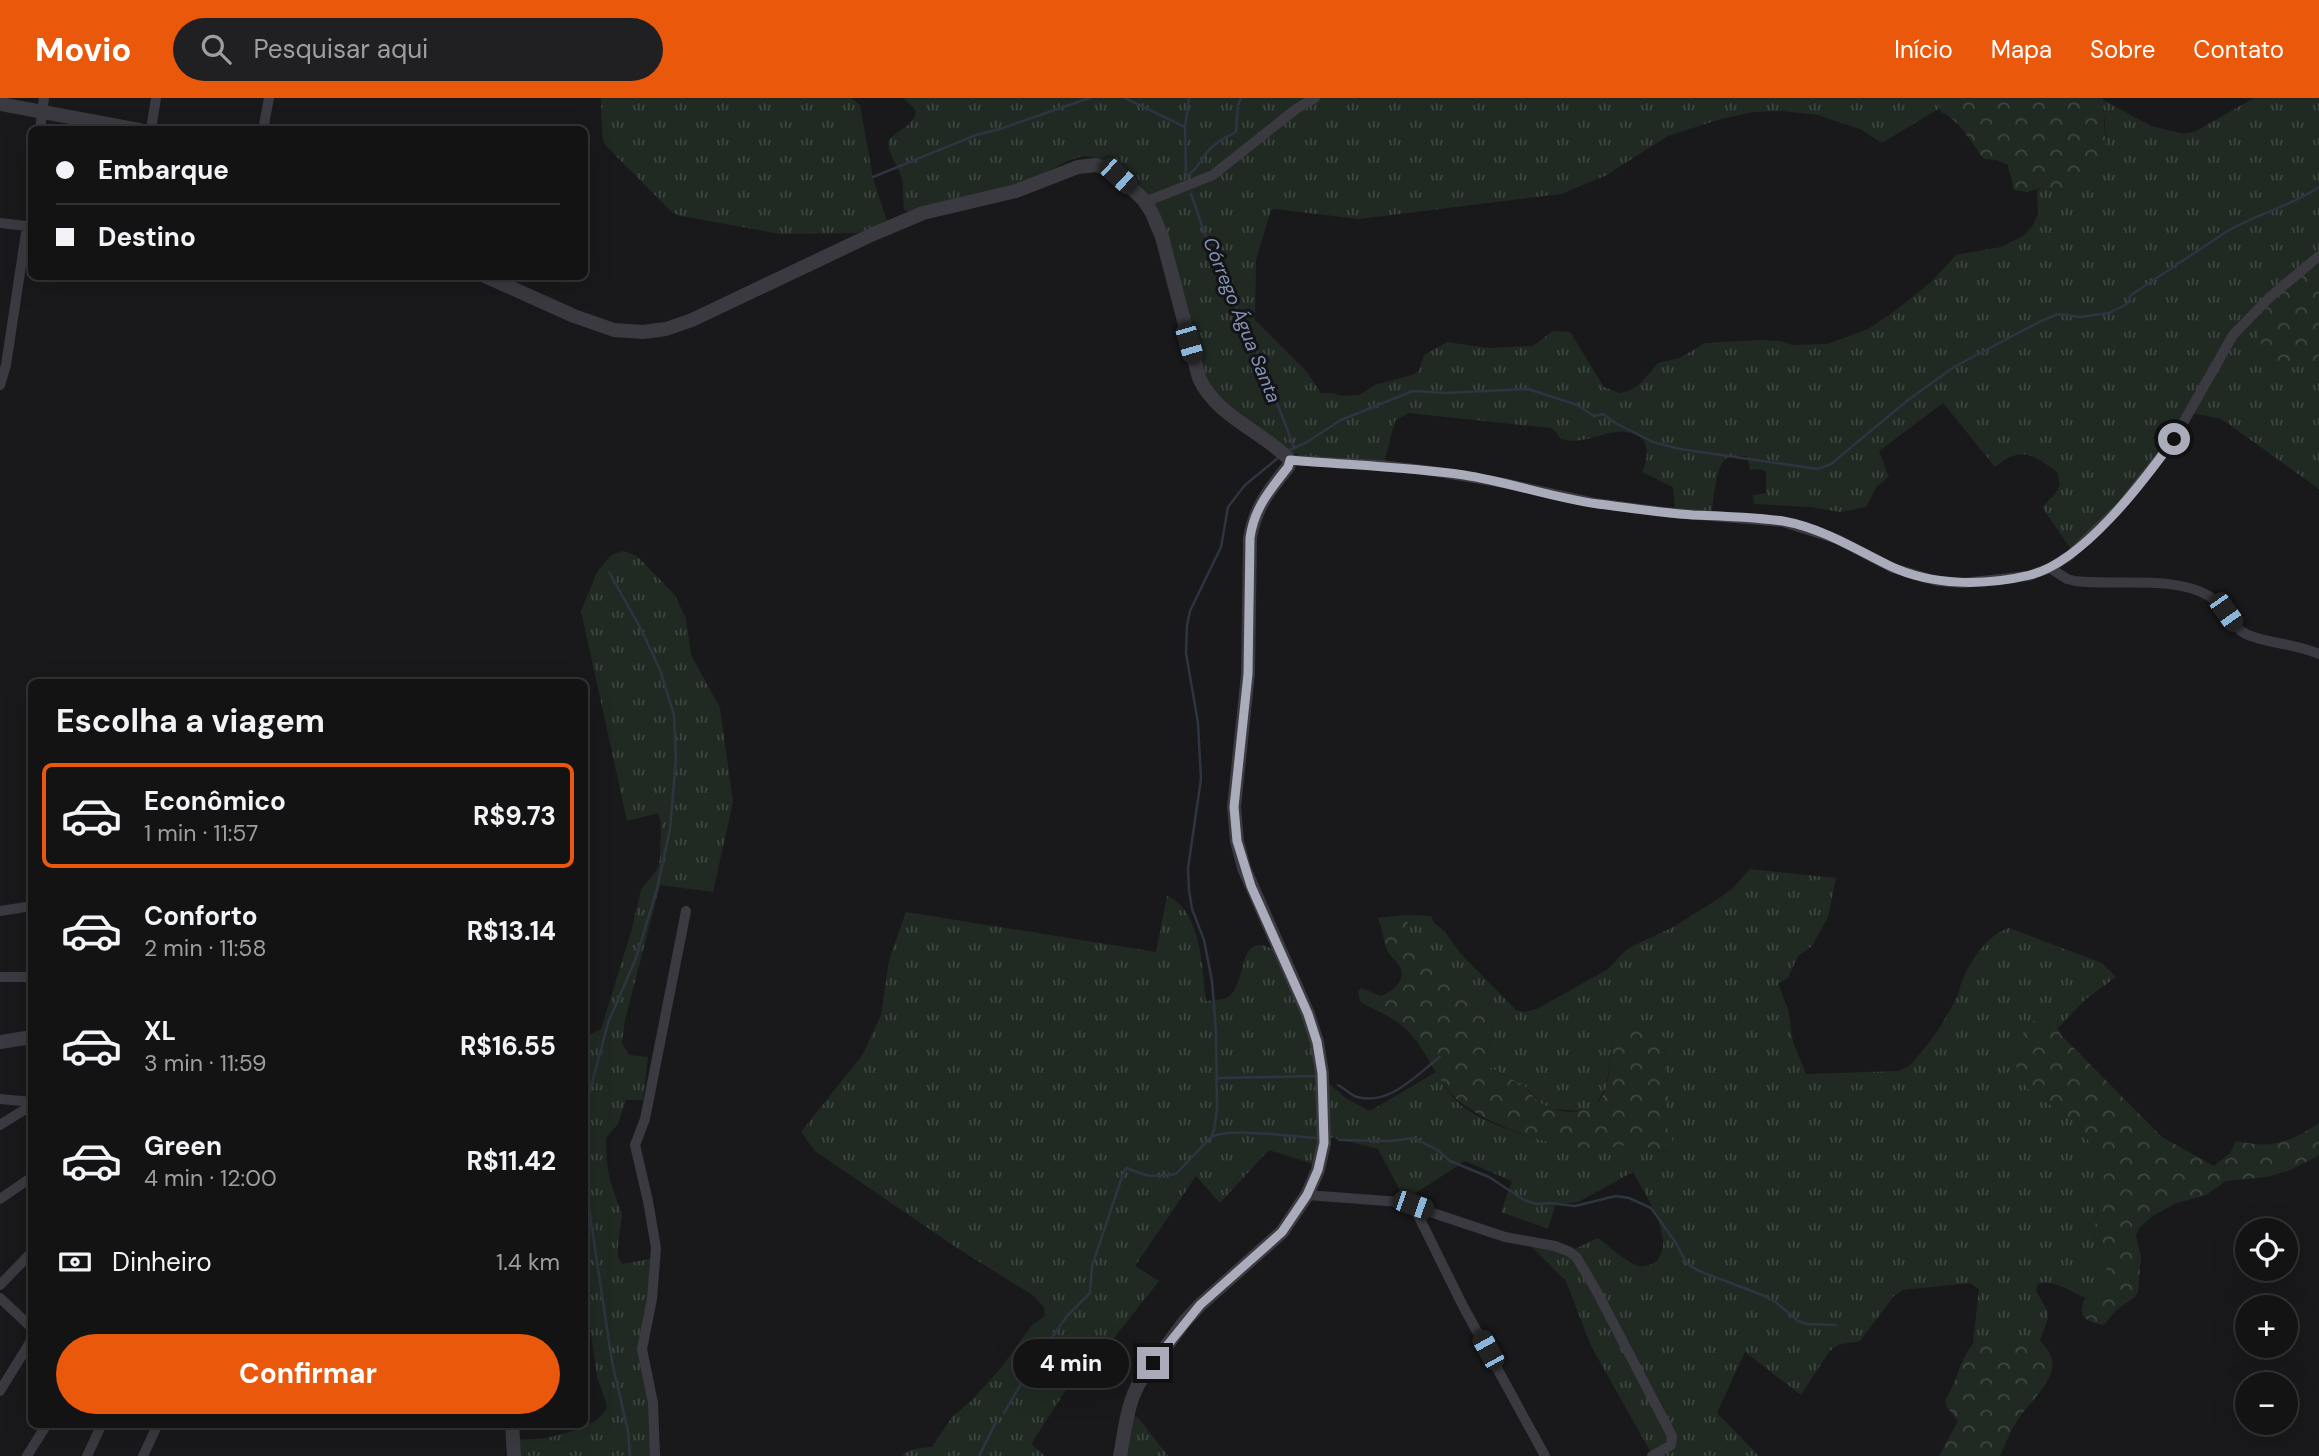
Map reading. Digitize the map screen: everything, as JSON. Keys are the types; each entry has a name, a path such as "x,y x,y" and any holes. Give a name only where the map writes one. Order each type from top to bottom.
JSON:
{"street":[{"path":"151,126 156,98"},
{"path":"264,126 269,98"},
{"path":"1145,202 1213,175 1296,109 1315,98"},
{"path":"0,104 43,105 124,126"},
{"path":"40,126 43,105"},
{"path":"494,280 597,324 621,331 654,331 692,320 923,213 1023,188 1077,166 1096,165 1112,171 1145,202 1162,237 1203,387 1221,407 1290,460 1432,471 1595,503 1663,512 1783,522 1837,539 1893,568 1937,580 1962,583 2028,576 2050,568 2070,555 2122,506 2174,439 2233,335 2271,296 2319,256"},
{"path":"0,223 27,226 6,365 0,385"},
{"path":"1120,1456 1129,1408 1141,1380 1200,1305 1275,1240 1307,1195 1318,1170 1324,1143 1322,1073 1317,1042 1308,1014 1244,868 1237,841 1234,807 1248,674 1250,538 1261,501 1288,467 1290,460"},
{"path":"2050,568 2075,581 2172,585 2198,591 2213,599 2246,634 2300,646 2319,654"},
{"path":"0,911 28,907"},
{"path":"655,1456 653,1403 642,1349 652,1299 656,1248 635,1145 645,1119 686,911"},
{"path":"0,977 28,977"},
{"path":"3,1039 28,1037"},
{"path":"0,1099 28,1102"},
{"path":"0,1125 28,1106"},
{"path":"0,1199 28,1180"},
{"path":"1307,1195 1390,1200 1413,1205 1505,1237 1561,1248 1577,1258 1672,1436 1671,1445 1651,1456"},
{"path":"1413,1205 1463,1306 1545,1456"},
{"path":"0,1285 28,1256"},
{"path":"0,1298 28,1324"},
{"path":"0,1391 28,1346"},
{"path":"27,1456 44,1428"},
{"path":"87,1456 100,1428"},
{"path":"143,1456 156,1428"},
{"path":"512,1428 514,1456"}],"green space":[{"path":"601,98 851,98 860,105 873,178 887,221 858,233 780,234 673,213 605,145 602,135"},
{"path":"904,98 1936,98 1940,108 1882,143 1860,129 1818,115 1782,111 1753,112 1668,136 1605,176 1561,194 1359,219 1271,210 1256,260 1255,320 1306,371 1321,393 1342,396 1359,395 1375,385 1412,375 1419,371 1424,355 1447,342 1488,348 1533,346 1553,331 1570,332 1604,387 1620,393 1640,384 1658,363 1680,358 1705,343 1762,340 1781,341 1792,345 1827,344 1868,329 1895,311 1931,282 1956,255 2001,247 2023,236 2038,214 2037,191 2041,188 2063,188 2106,138 2103,100 2151,126 2184,134 2196,131 2254,98 2319,98 2319,255 2257,310 2260,343 2315,367 2319,366 2319,489 2219,418 2189,413 2160,457 2073,552 2042,507 2060,485 2057,472 2034,457 2020,454 1995,467 1943,403 1879,451 1889,477 1877,486 1866,507 1840,512 1810,507 1754,504 1753,495 1766,493 1766,472 1761,469 1750,470 1747,456 1724,460 1716,483 1711,515 1675,510 1673,487 1642,472 1647,448 1641,437 1627,432 1569,441 1561,439 1551,428 1408,413 1395,421 1384,463 1299,459 1298,454 1288,453 1212,393 1204,381 1163,228 1114,167 1100,158 1083,156 1026,182 911,212 904,210 902,178 888,142 915,116 916,111"},
{"path":"1936,98 2103,98 2106,157 2099,171 2063,188 2041,188 2027,192 2014,190 2008,165 1984,159 1959,126 1941,112"},
{"path":"2319,255 2319,366 2303,367 2277,361 2270,357 2261,344 2257,310 2274,287"},
{"path":"623,551 637,556 674,594 686,618 691,655 720,708 733,802 713,892 660,885 625,1020 622,1043 629,1055 648,1057 643,1100 626,1100 618,1124 606,1138 607,1164 622,1215 618,1257 622,1264 661,1257 643,1356 651,1410 653,1456 516,1456 516,1440 546,1438 588,1428 588,1424 597,1420 606,1410 607,1405 597,1377 588,1312 588,1037 601,1029 641,890 657,870 661,822 658,813 627,821 581,611 597,572 611,555"},
{"path":"1750,869 1836,878 1828,917 1812,946 1798,956 1788,978 1778,984 1788,1009 1793,1042 1806,1074 1899,1071 1907,1067 1942,1024 1976,956 1994,936 2009,928 2102,963 2116,977 2086,999 2058,1028 2038,1019 2032,1022 2024,1031 2017,1054 2017,1067 2028,1088 2075,1122 2101,1165 2104,1179 2098,1205 2095,1242 2096,1252 2107,1270 2108,1278 2102,1291 2088,1294 2085,1298 2055,1284 2038,1284 2036,1291 2047,1310 2048,1319 2040,1340 1973,1344 1979,1289 1970,1283 1902,1290 1894,1296 1860,1341 1837,1345 1829,1352 1801,1395 1745,1352 1717,1413 1759,1456 1653,1456 1591,1346 1566,1281 1531,1246 1568,1252 1598,1238 1635,1265 1645,1266 1655,1262 1663,1249 1663,1238 1656,1214 1633,1172 1578,1202 1556,1204 1548,1229 1501,1212 1512,1181 1465,1161 1405,1200 1378,1149 1330,1137 1328,1083 1347,1099 1370,1111 1436,1072 1462,1106 1485,1120 1513,1131 1569,1146 1640,1143 1661,1151 1669,1149 1673,1146 1664,1124 1670,1085 1664,1059 1666,1038 1613,1039 1606,1088 1595,1105 1584,1111 1552,1109 1542,1104 1524,1086 1490,1067 1487,1053 1493,1023 1461,991 1446,964 1416,946 1406,915 1431,916 1460,953 1516,1010 1525,1012 1537,1009 1608,969 1627,949 1675,926 1718,899 1733,888"},
{"path":"1167,896 1179,903 1194,927 1201,957 1206,1001 1228,997 1234,990 1249,951 1255,946 1265,946 1278,953 1316,1050 1319,1147 1316,1165 1269,1150 1220,1203 1196,1176 1135,1266 1159,1281 1110,1343 1101,1342 1086,1359 1031,1444 1045,1456 902,1456 912,1450 932,1447 952,1417 971,1401 1001,1368 1031,1326 1045,1316 1044,1308 1034,1296 957,1248 815,1151 801,1132 863,1054 881,1015 889,960 906,912 1156,952"},
{"path":"1406,915 1416,946 1446,964 1461,991 1493,1023 1487,1053 1490,1067 1519,1083 1539,1102 1551,1108 1579,1111 1596,1104 1602,1097 1608,1080 1613,1041 1619,1026 1638,1025 1666,1038 1664,1059 1670,1085 1664,1124 1672,1139 1671,1149 1659,1151 1638,1144 1605,1148 1566,1145 1520,1133 1498,1124 1461,1102 1448,1090 1405,1028 1360,1001 1358,991 1361,988 1381,996 1400,981 1402,972 1387,950 1377,918"},
{"path":"2038,1019 2051,1027 2057,1027 2061,1035 2162,1137 2214,1166 2230,1153 2236,1141 2260,1144 2280,1142 2289,1140 2319,1123 2319,1155 2316,1157 2288,1171 2266,1177 2226,1181 2206,1195 2174,1204 2151,1217 2139,1228 2136,1236 2141,1257 2138,1292 2116,1310 2104,1325 2091,1322 2082,1312 2088,1294 2102,1291 2108,1278 2107,1270 2096,1252 2095,1242 2103,1170 2079,1127 2027,1088 2020,1078 2016,1067 2016,1054 2025,1029"},
{"path":"2040,1340 2049,1352 2051,1372 2042,1390 2017,1421 2000,1456 1939,1456 1958,1421 1946,1406 1945,1400 1973,1344"},
{"path":"1134,1415 1139,1419 1168,1456 1127,1456"}],"waterway":[{"path":"873,177 976,135 1089,98"},
{"path":"1125,98 1185,127"},
{"path":"1186,177 1185,127 1189,98"},
{"name":"Córrego Água Santa","path":"1186,176 1195,170 1212,148 1236,132 1241,98"},
{"path":"1290,450 1341,420 1413,391 1445,393 1528,389 1577,405 1594,416 1603,414 1653,442 1680,449 1818,469 1831,464 1908,400 1954,367 2058,314 2080,317 2109,313 2127,304 2131,295 2226,232 2319,187"},
{"name":"Córrego Água Santa","path":"1191,194 1211,251 1258,354 1294,447"},
{"name":"Córrego Água Santa","path":"1004,1413 1029,1370 1067,1316 1090,1293 1092,1266 1124,1171 1127,1168 1150,1176 1176,1174 1211,1137 1214,1130 1217,1109 1216,1032 1212,981 1204,940 1192,909 1189,890 1188,868 1201,779 1198,723 1186,653 1187,625 1190,611 1221,547 1228,507 1245,485 1279,457"},
{"path":"588,1098 608,1023 636,958 657,889 670,829 676,759 674,715 660,670 609,572"},
{"path":"1338,1085 1357,1097 1381,1097 1402,1087 1440,1057"},
{"path":"1217,1078 1315,1076"},
{"path":"1211,1137 1247,1133 1318,1138"},
{"path":"1339,1140 1391,1141 1414,1138 1439,1151 1450,1161 1489,1177 1524,1200 1536,1204 1575,1206 1616,1196 1629,1198 1651,1208 1676,1243 1687,1264 1765,1296 1798,1321 1836,1325"},
{"path":"588,1202 612,1362 628,1431 630,1456"},
{"name":"Córrego Água Santa","path":"979,1456 996,1422"}],"route":[{"path":"1153,1363 1200,1305 1282,1232 1307,1195 1318,1170 1324,1143 1322,1073 1317,1042 1308,1014 1244,868 1235,819 1235,793 1245,721 1248,674 1251,528 1261,501 1290,465 1290,460 1432,471 1595,503 1663,512 1783,522 1837,539 1893,568 1937,580 1962,583 2028,576 2050,568 2070,555 2122,506 2174,439"}]}
